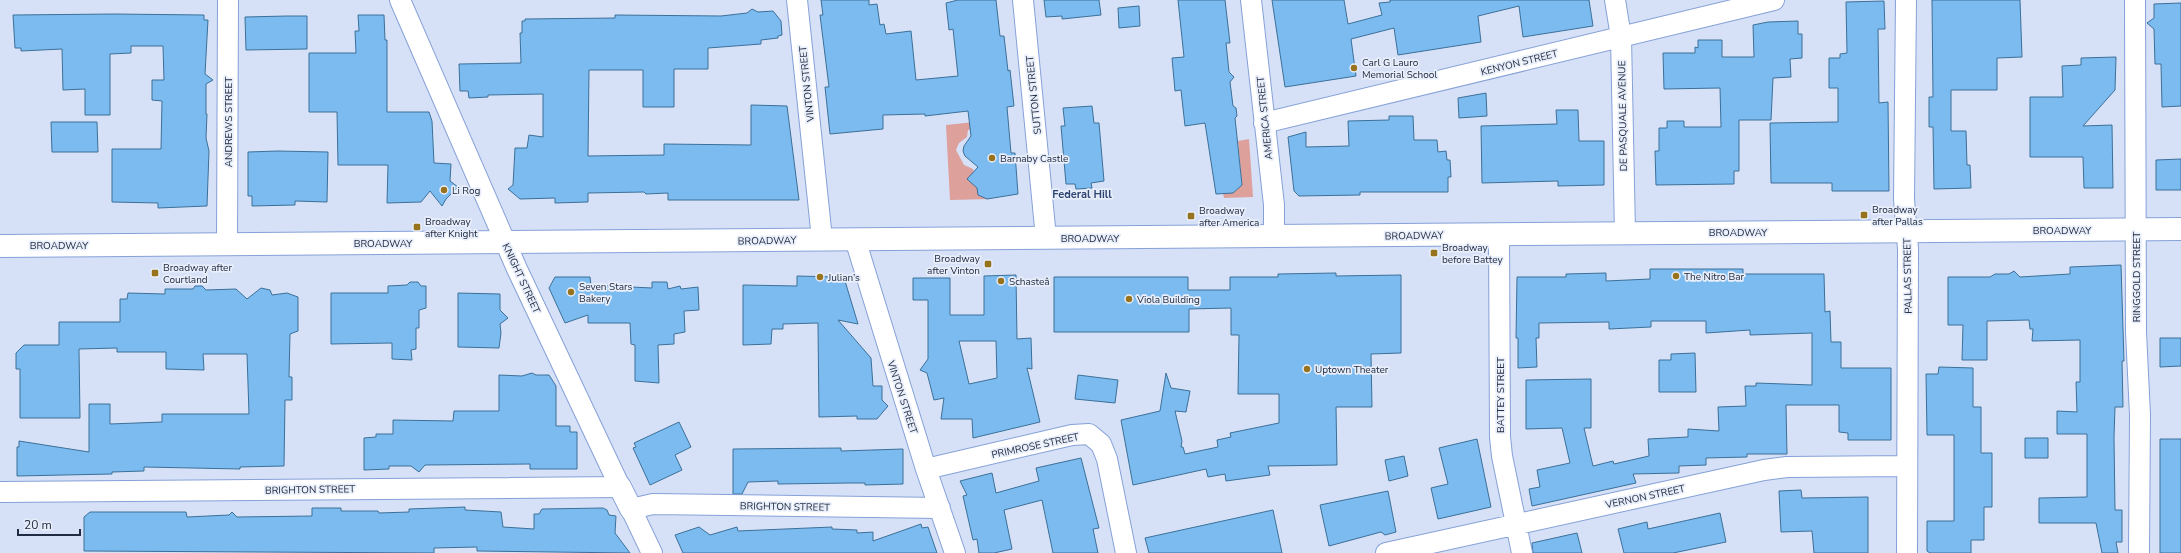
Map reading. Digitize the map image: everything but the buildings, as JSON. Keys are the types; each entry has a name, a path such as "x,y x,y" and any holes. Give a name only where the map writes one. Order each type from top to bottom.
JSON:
{"main road":[{"name":"BROADWAY","path":"0,246 2181,229"},
{"name":"KNIGHT STREET","path":"620,487 631,509"}],"street":[{"name":"ANDREWS STREET","path":"227,244 228,0"},
{"name":"KNIGHT STREET","path":"400,0 505,242 620,487"},
{"name":"VINTON STREET","path":"797,0 822,239"},
{"name":"SUTTON STREET","path":"1023,0 1046,238"},
{"name":"AMERICA STREET","path":"1251,0 1274,205 1274,236"},
{"name":"DE PASQUALE AVENUE","path":"1614,0 1621,37 1625,233"},
{"name":"KENYON STREET","path":"1264,124 1774,0"},
{"name":"PALLAS STREET","path":"1906,0 1905,231 1908,249 1908,553"},
{"name":"RINGGOLD STREET","path":"2135,0 2136,332 2140,415 2139,553"},
{"name":"BATTEY STREET","path":"1499,234 1500,437 1502,456 1522,553"},
{"name":"VINTON STREET","path":"855,239 926,469 955,553"},
{"name":"PRIMROSE STREET","path":"926,469 1072,435 1089,434 1101,444 1107,459 1126,553"},
{"name":"VERNON STREET","path":"1386,553 1764,470 1787,467 1907,466"},
{"name":"BRIGHTON STREET","path":"0,492 620,487"},
{"name":"BRIGHTON STREET","path":"631,509 653,504 940,508"},
{"name":"KNIGHT STREET","path":"631,509 652,553"}],"shaded area":[{"path":"974,122 975,129 968,130 967,137 959,143 956,150 964,165 973,169 980,196 991,199 950,200 946,125"},
{"path":"1249,139 1253,197 1224,198 1223,193 1233,193 1242,185 1238,141"}],"place":[{"name":"Carl G Lauro Memorial School","path":"1354,68"},
{"name":"Barnaby Castle","path":"992,158"},
{"name":"Li Rog","path":"444,190"},
{"name":"Broadway after Pallas","path":"1864,215"},
{"name":"Broadway after America","path":"1191,216"},
{"name":"Broadway after Knight","path":"417,227"},
{"name":"Broadway before Battey","path":"1434,253"},
{"name":"Broadway after Vinton","path":"988,264"},
{"name":"Broadway after Courtland","path":"155,273"},
{"name":"The Nitro Bar","path":"1676,276"},
{"name":"Julian’s","path":"820,277"},
{"name":"Schasteâ","path":"1001,281"},
{"name":"Seven Stars Bakery","path":"571,292"},
{"name":"Viola Building","path":"1129,299"},
{"name":"Uptown Theater","path":"1307,369"}],"district":[{"name":"Federal Hill","path":"1082,194"}]}
